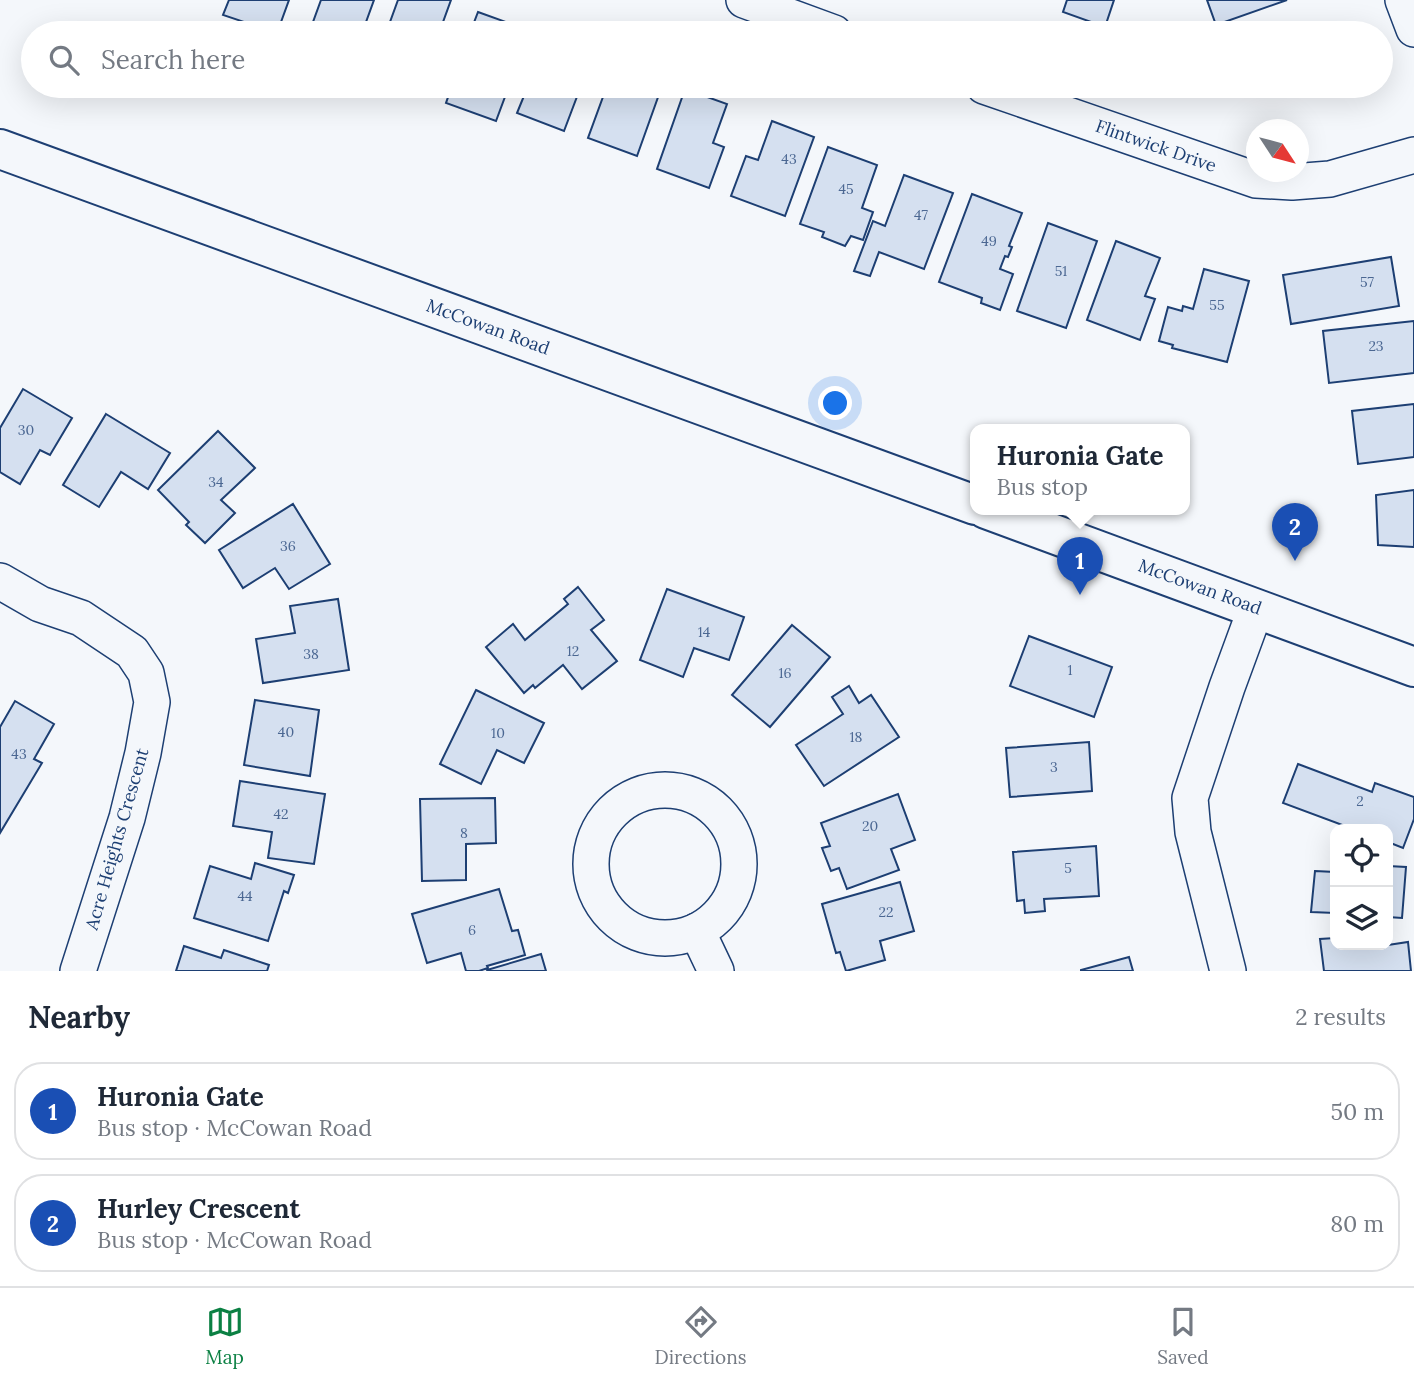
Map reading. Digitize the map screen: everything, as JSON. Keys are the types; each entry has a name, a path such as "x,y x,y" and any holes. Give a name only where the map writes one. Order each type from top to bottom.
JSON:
{"main road":[{"name":"McCowan Road","path":"0,149 970,503"},
{"name":"McCowan Road","path":"1002,515 1414,667"}],"street":[{"path":"744,0 801,21"},
{"path":"1404,0 1414,29"},
{"name":"Flintwick Drive","path":"1019,98 1256,180 1292,182 1330,179 1414,155"},
{"name":"Acre Heights Crescent","path":"0,581 40,604 81,618 132,652 146,673 152,702 144,754 127,818 78,971"},
{"path":"1228,971 1193,832 1191,798 1256,608"},
{"path":"670,790 693,795 713,808 729,827 738,849 739,874 731,897 717,917 697,931 673,938 649,936 626,927 608,911 596,890 590,866 594,841 605,820 623,803 646,792 670,790"},
{"path":"697,931 716,971"}],"building":[{"path":"229,0 289,0 281,21 241,21 223,15"},
{"path":"321,0 374,0 366,21 313,21"},
{"path":"398,0 451,0 443,21 390,21"},
{"path":"1067,0 1114,0 1107,21 1088,21 1063,12"},
{"path":"1207,0 1287,0 1227,21 1215,21"},
{"path":"478,12 503,21 475,21"},
{"path":"448,98 505,98 496,121 446,103"},
{"path":"523,98 576,98 564,131 517,113"},
{"path":"603,98 658,98 637,156 588,138"},
{"path":"682,98 710,98 727,104 713,143 724,147 709,188 657,169"},
{"path":"772,121 814,137 785,216 731,196 746,156 758,160"},
{"path":"828,147 877,165 862,208 873,212 863,240 851,236 845,246 822,237 824,232 800,224"},
{"path":"904,175 953,193 924,269 879,252 870,276 854,271 873,221 885,226"},
{"path":"972,194 1022,213 1009,246 1012,247 1000,269 1013,274 1000,310 981,303 982,298 939,282"},
{"path":"1048,223 1097,241 1066,328 1017,311"},
{"path":"1116,241 1160,258 1145,296 1155,299 1140,340 1087,320"},
{"path":"1391,257 1399,306 1291,324 1283,275"},
{"path":"1204,269 1249,281 1227,362 1172,348 1173,345 1159,341 1168,307 1182,311 1183,306 1193,309"},
{"path":"1414,321 1414,373 1329,383 1323,331"},
{"path":"23,389 72,418 50,455 40,450 20,484 0,472 0,428"},
{"path":"1414,404 1414,457 1358,464 1352,411"},
{"path":"106,414 170,453 148,489 121,472 99,507 63,485"},
{"path":"218,431 255,468 221,500 235,513 205,543 186,525 189,522 158,490"},
{"path":"1414,490 1414,547 1378,545 1376,495"},
{"path":"293,504 330,564 289,589 275,568 243,588 219,550"},
{"path":"578,587 604,620 591,630 617,661 582,689 563,665 535,688 533,685 524,693 486,647 513,624 525,640 568,604 564,599"},
{"path":"667,589 744,617 729,660 694,648 683,677 640,660"},
{"path":"338,599 349,670 263,683 256,639 295,633 290,606"},
{"path":"792,625 830,657 770,727 732,695"},
{"path":"1029,636 1112,667 1094,717 1010,686"},
{"path":"849,686 859,703 871,695 899,737 824,786 796,745 843,714 832,697"},
{"path":"476,690 544,723 524,763 497,750 481,784 440,764"},
{"path":"255,700 319,710 310,776 244,765"},
{"path":"15,701 54,724 34,759 42,763 0,833 0,727"},
{"path":"1089,742 1092,791 1010,797 1006,748"},
{"path":"1298,764 1372,792 1375,783 1414,797 1414,819 1403,848 1393,844 1393,824 1340,824 1283,803"},
{"path":"240,781 325,794 314,864 268,858 272,832 233,826"},
{"path":"898,794 915,840 891,849 899,870 847,889 839,868 831,871 822,848 830,846 821,823"},
{"path":"495,798 496,843 466,844 466,880 422,881 420,799"},
{"path":"1096,846 1099,896 1044,899 1045,911 1025,913 1024,900 1017,901 1013,852"},
{"path":"255,863 294,875 288,893 284,891 268,941 194,918 210,866 251,879"},
{"path":"1393,866 1406,867 1402,918 1393,917"},
{"path":"1315,871 1330,872 1330,913 1311,912"},
{"path":"900,882 914,931 880,941 885,960 846,971 840,952 836,953 822,904"},
{"path":"499,889 512,931 518,930 525,955 479,971 466,971 461,953 427,963 412,914"},
{"path":"1330,938 1330,950 1393,950 1393,944 1408,942 1411,971 1324,971 1320,939"},
{"path":"184,946 221,958 224,950 269,965 267,971 176,971"},
{"path":"541,954 546,971 487,970"},
{"path":"1129,957 1133,971 1081,971 1081,970"}],"place":[{"name":"Hurley Crescent","path":"1295,561"},
{"name":"Huronia Gate","path":"1080,595"}]}
